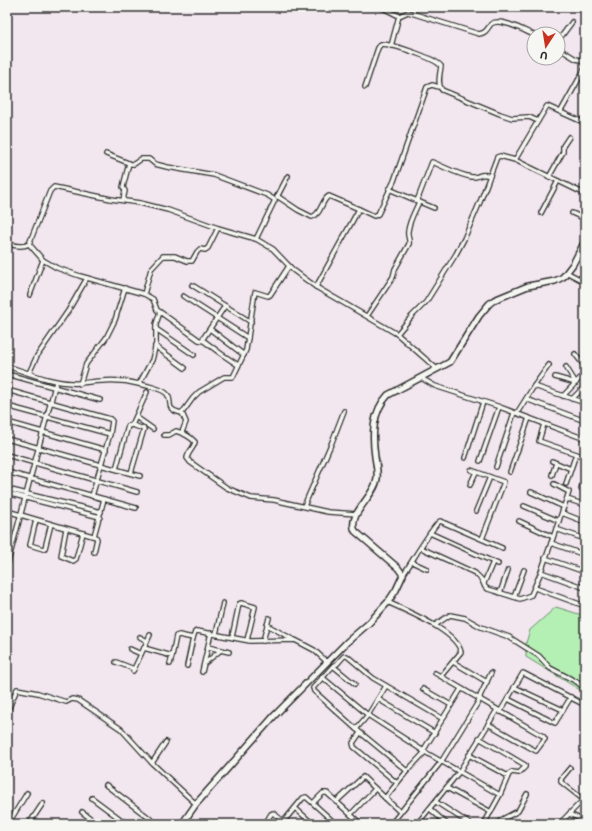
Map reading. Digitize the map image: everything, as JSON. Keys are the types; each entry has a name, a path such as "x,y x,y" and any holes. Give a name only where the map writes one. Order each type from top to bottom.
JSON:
{"street":[{"path":"381,7 399,16"},
{"path":"399,16 408,12 414,13 479,34 485,32 492,24 500,22 526,32"},
{"path":"391,46 399,16"},
{"path":"566,30 572,22"},
{"path":"365,87 379,46 383,44 404,50 439,64 441,66 440,87"},
{"path":"566,53 576,59 585,61"},
{"path":"561,111 585,68"},
{"path":"278,196 292,204 298,210 312,217 318,214 325,199 329,196 376,216 394,181 427,87 432,85 440,87 445,93 500,114 514,118 529,117 538,121"},
{"path":"515,160 546,106 561,111 585,123"},
{"path":"549,177 563,152 564,143 569,137"},
{"path":"106,154 134,164 145,158 155,164 167,167 214,175 258,191 275,200"},
{"path":"397,334 426,302 456,254 478,208 497,157 500,156 515,160 585,194"},
{"path":"367,316 393,276 395,269 409,244 410,240 407,235 408,228 432,162 465,175 476,177 483,174 490,176"},
{"path":"123,200 125,191 123,187 129,163"},
{"path":"256,240 288,176"},
{"path":"541,213 558,181"},
{"path":"7,243 17,246 25,246 29,244 50,191 54,187 140,203 168,210 256,240 273,249 289,266 316,287 397,334 437,369"},
{"path":"389,189 434,208"},
{"path":"316,287 359,209"},
{"path":"572,213 585,219"},
{"path":"144,294 151,269 163,256 175,256 187,261 192,261 200,249 205,250 208,248 218,228"},
{"path":"403,575 390,560 355,531 353,523 376,482 377,472 373,436 374,422 378,409 388,395 450,362 475,320 494,300 528,286 560,280 568,273 585,241"},
{"path":"29,244 43,260 57,268 144,294 153,299 157,310 199,340 202,340 238,365"},
{"path":"30,295 43,260"},
{"path":"182,413 199,392 224,377 233,376 244,355 256,292 268,296 270,295 289,266"},
{"path":"568,273 585,282"},
{"path":"29,373 37,356 68,311 87,278"},
{"path":"192,284 251,322"},
{"path":"80,384 86,364 106,338 115,320 125,288"},
{"path":"183,296 248,338"},
{"path":"202,340 225,306"},
{"path":"139,384 152,360 160,312"},
{"path":"156,329 194,355"},
{"path":"210,329 244,355"},
{"path":"155,346 185,368"},
{"path":"575,354 585,367"},
{"path":"496,467 516,413 550,365"},
{"path":"7,366 56,382 80,384 101,381 116,381 139,384 166,393 169,396 171,408 182,413 186,422 182,432"},
{"path":"566,367 576,383"},
{"path":"563,396 585,373"},
{"path":"7,374 100,400"},
{"path":"565,380 570,374"},
{"path":"554,377 576,383"},
{"path":"421,378 435,386 516,413 585,439"},
{"path":"7,566 56,382"},
{"path":"534,386 585,403"},
{"path":"572,399 585,386"},
{"path":"7,390 112,421 106,450 92,496"},
{"path":"116,469 128,426 132,425 147,392"},
{"path":"526,400 585,421"},
{"path":"465,458 484,402"},
{"path":"7,406 110,434"},
{"path":"480,461 499,407"},
{"path":"304,506 344,411"},
{"path":"136,417 153,429"},
{"path":"510,472 529,418"},
{"path":"7,422 106,450"},
{"path":"131,473 145,424"},
{"path":"544,424 539,441 585,457"},
{"path":"132,425 144,429"},
{"path":"164,435 169,435 174,431 182,432 195,442 187,458 190,462 227,488 256,499 274,500 328,512 357,514"},
{"path":"7,439 140,476"},
{"path":"566,484 576,454"},
{"path":"7,455 137,492"},
{"path":"552,462 571,469"},
{"path":"552,475 556,463"},
{"path":"471,470 504,482 482,539"},
{"path":"7,472 136,508"},
{"path":"470,485 476,472"},
{"path":"585,476 581,489 585,491"},
{"path":"476,511 490,477"},
{"path":"421,548 471,570 478,575 487,588 520,599 531,595 535,588 570,492 554,484"},
{"path":"7,488 101,512"},
{"path":"531,492 564,507"},
{"path":"7,493 25,499 100,517"},
{"path":"94,536 104,499"},
{"path":"567,499 585,505"},
{"path":"524,506 559,521"},
{"path":"7,511 94,536 97,538 94,552"},
{"path":"562,513 585,522"},
{"path":"36,520 30,545 43,549 46,548 51,524"},
{"path":"182,824 196,804 275,715 327,662 369,623 388,602 403,575 438,522 442,521 502,548"},
{"path":"519,521 553,536"},
{"path":"66,529 61,556 73,561 76,559 83,533"},
{"path":"556,529 585,538"},
{"path":"430,533 498,564"},
{"path":"551,543 585,555"},
{"path":"545,558 585,572"},
{"path":"412,562 427,569"},
{"path":"484,583 493,562"},
{"path":"500,593 508,570"},
{"path":"514,597 524,570"},
{"path":"541,572 585,588"},
{"path":"535,588 585,606"},
{"path":"388,602 435,625 455,639 460,652 441,676"},
{"path":"216,634 223,603"},
{"path":"232,637 239,604 241,603 255,607 247,640"},
{"path":"435,625 450,615 465,618 509,637 539,656 550,668 577,682 585,689"},
{"path":"263,641 269,618"},
{"path":"267,625 314,650 327,662"},
{"path":"187,666 193,638 195,632 197,631 247,640 295,640"},
{"path":"202,672 211,633"},
{"path":"116,662 134,670 150,635"},
{"path":"170,664 176,636 179,635 193,638"},
{"path":"140,637 147,641"},
{"path":"208,647 229,652"},
{"path":"144,648 172,656"},
{"path":"130,649 141,654"},
{"path":"204,664 221,650"},
{"path":"407,771 360,733 312,690 313,688 333,666 337,664 344,656 347,656 373,678 443,719"},
{"path":"453,662 487,682"},
{"path":"333,666 355,684"},
{"path":"419,823 459,772 488,724 508,700 523,672 583,704"},
{"path":"435,673 544,738 538,751 535,751 488,724"},
{"path":"391,824 441,762 480,699 491,673"},
{"path":"322,677 368,715 424,752 500,795"},
{"path":"356,729 368,715 386,686"},
{"path":"514,687 563,710"},
{"path":"7,712 17,689 38,693 66,702 72,699 78,700 121,729 152,763 196,804"},
{"path":"423,689 451,705"},
{"path":"385,798 424,752 461,689"},
{"path":"508,700 555,724 571,697"},
{"path":"378,699 435,732"},
{"path":"360,733 353,743 354,747 397,783"},
{"path":"479,738 524,764 525,767 519,774 512,772 508,776 500,795 484,824"},
{"path":"152,763 166,742"},
{"path":"469,755 508,776"},
{"path":"560,824 584,800 561,782 561,779 570,768"},
{"path":"336,802 362,777 400,812"},
{"path":"106,785 157,824"},
{"path":"447,788 491,812"},
{"path":"351,814 375,789"},
{"path":"8,824 27,793"},
{"path":"314,803 323,793 325,793 361,824"},
{"path":"498,824 501,820 518,811 528,794"},
{"path":"92,798 126,824"},
{"path":"284,821 303,798 308,798 336,824"},
{"path":"436,802 470,824"},
{"path":"29,824 43,803"},
{"path":"295,808 313,824"},
{"path":"430,809 447,824"},
{"path":"82,812 98,824"},
{"path":"265,824 272,813 275,813 287,824"},
{"path":"569,814 585,821"}],"green space":[{"path":"556,607 585,616 585,694 526,657 526,643 530,630"}]}
